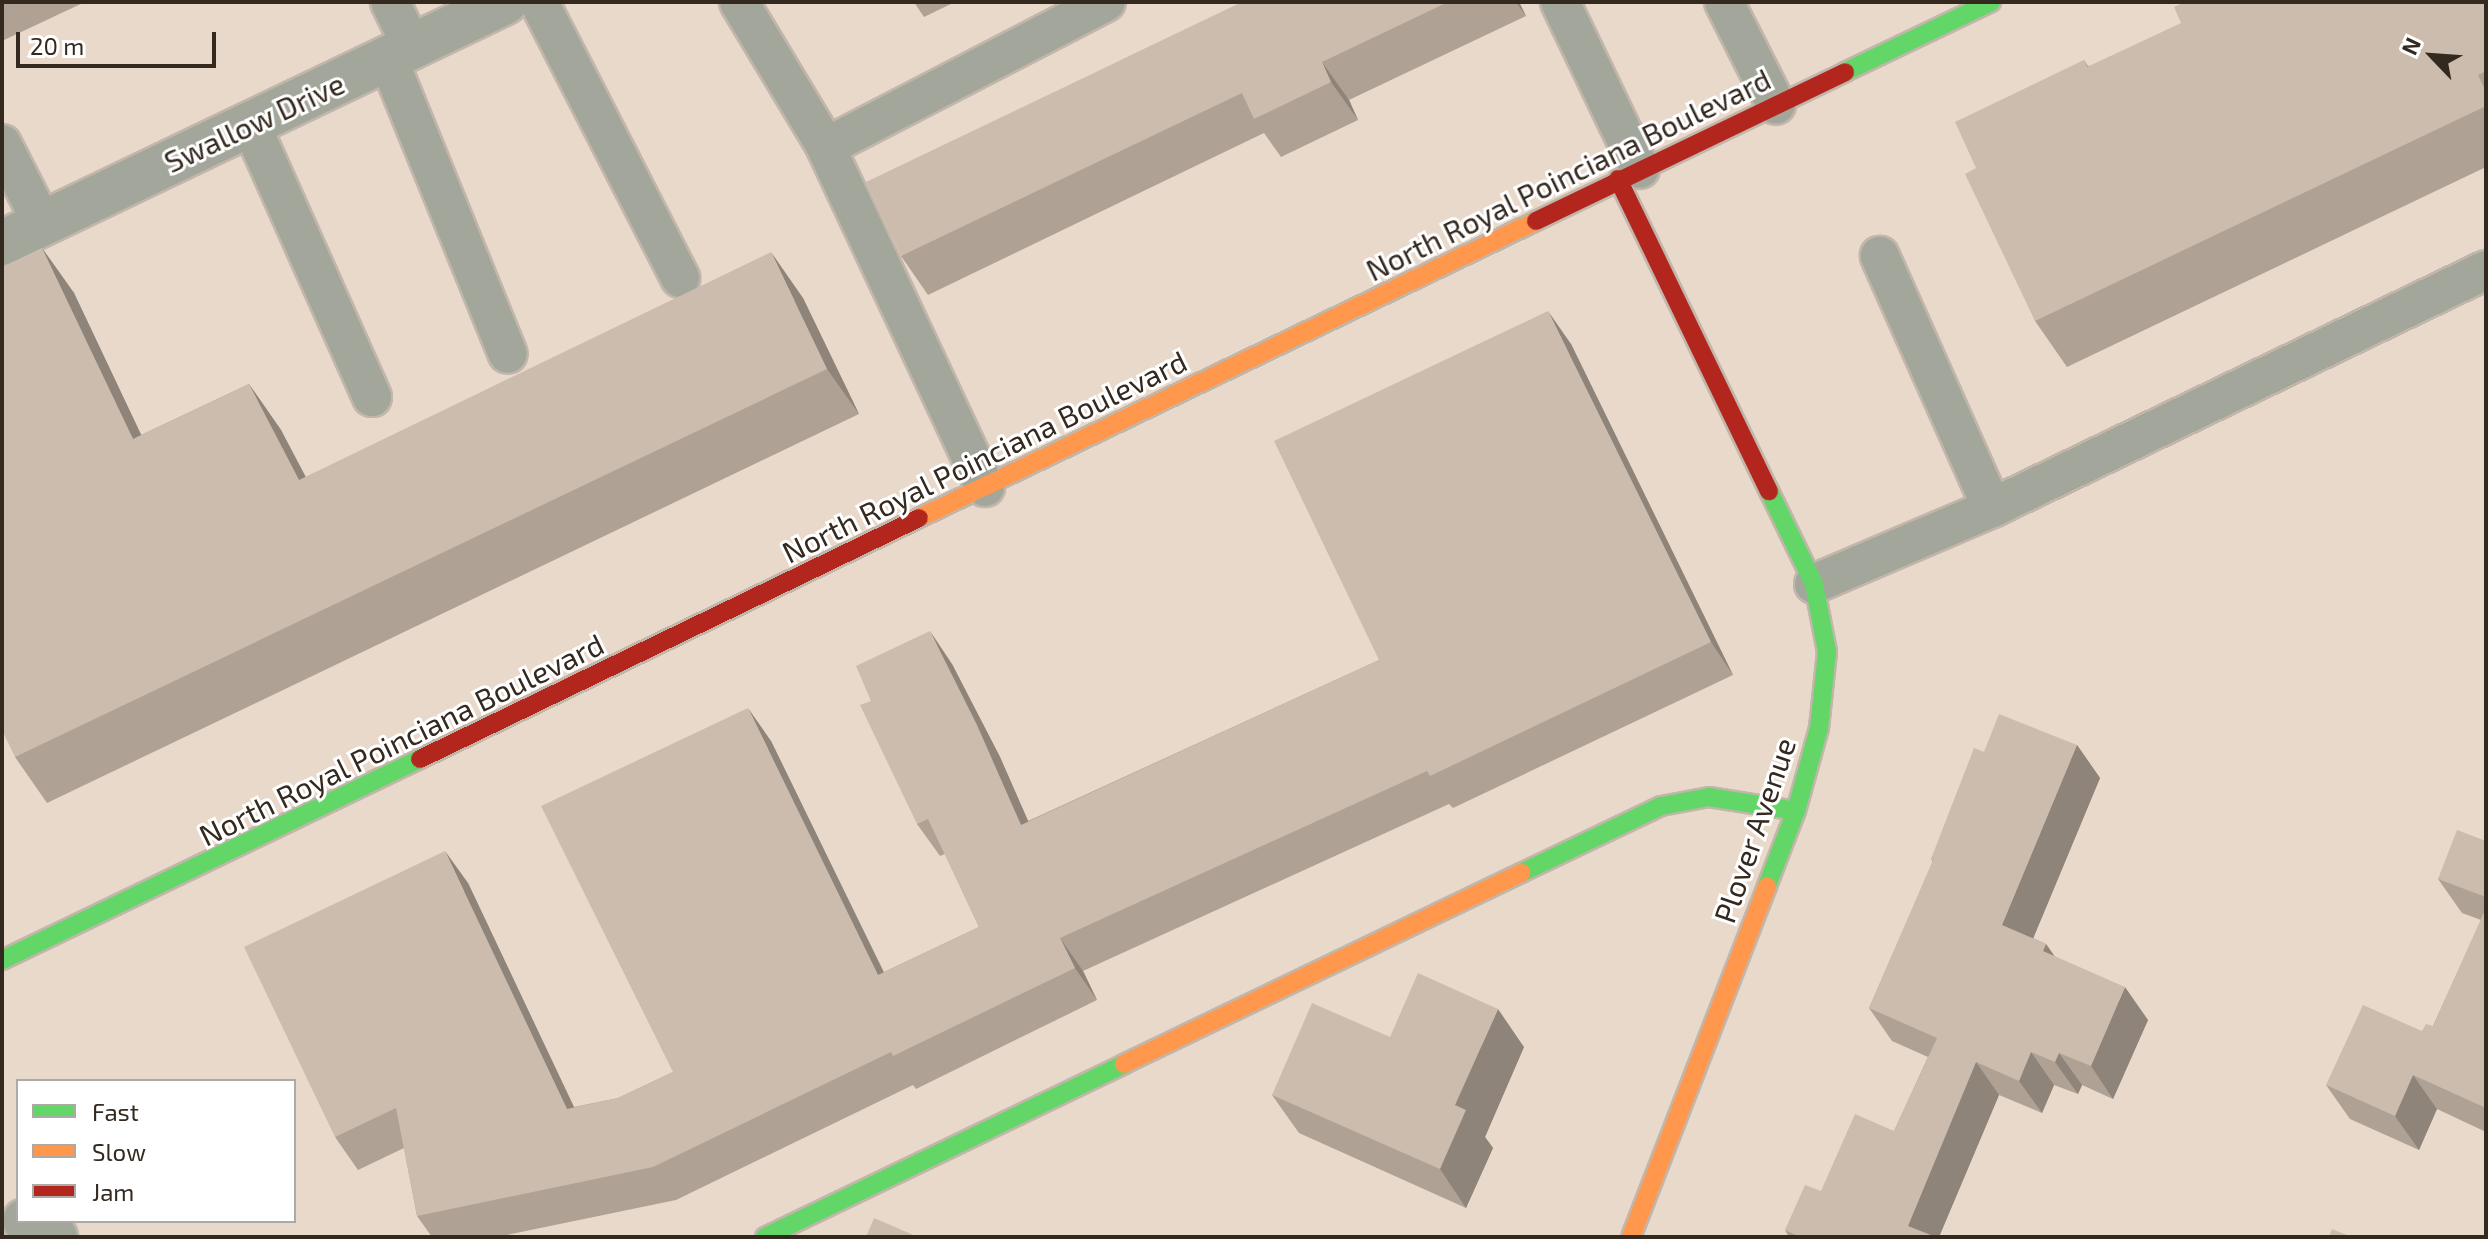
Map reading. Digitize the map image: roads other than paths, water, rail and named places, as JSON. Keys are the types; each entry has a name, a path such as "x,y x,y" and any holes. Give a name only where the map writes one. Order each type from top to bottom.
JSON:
{"street":[{"name":"Swallow Drive","path":"2,243 505,2"},
{"name":"North Royal Poinciana Boulevard","path":"2,960 1991,2"},
{"name":"Plover Avenue","path":"1629,174 1814,584 1827,652 1819,728 1796,811 1631,1237"},
{"path":"765,1237 1661,806 1709,797 1796,811"},
{"path":"29,1223 55,1237"}],"lane":[{"path":"390,2 400,53 508,354"},
{"path":"539,2 680,278"},
{"path":"739,2 826,147 985,487"},
{"path":"826,147 1106,2"},
{"path":"1560,2 1629,174"},
{"path":"1724,2 1776,105"},
{"path":"250,123 372,397"},
{"path":"2,144 42,223"},
{"path":"1880,256 1992,508"},
{"path":"1814,584 1992,508 2486,270"}]}
